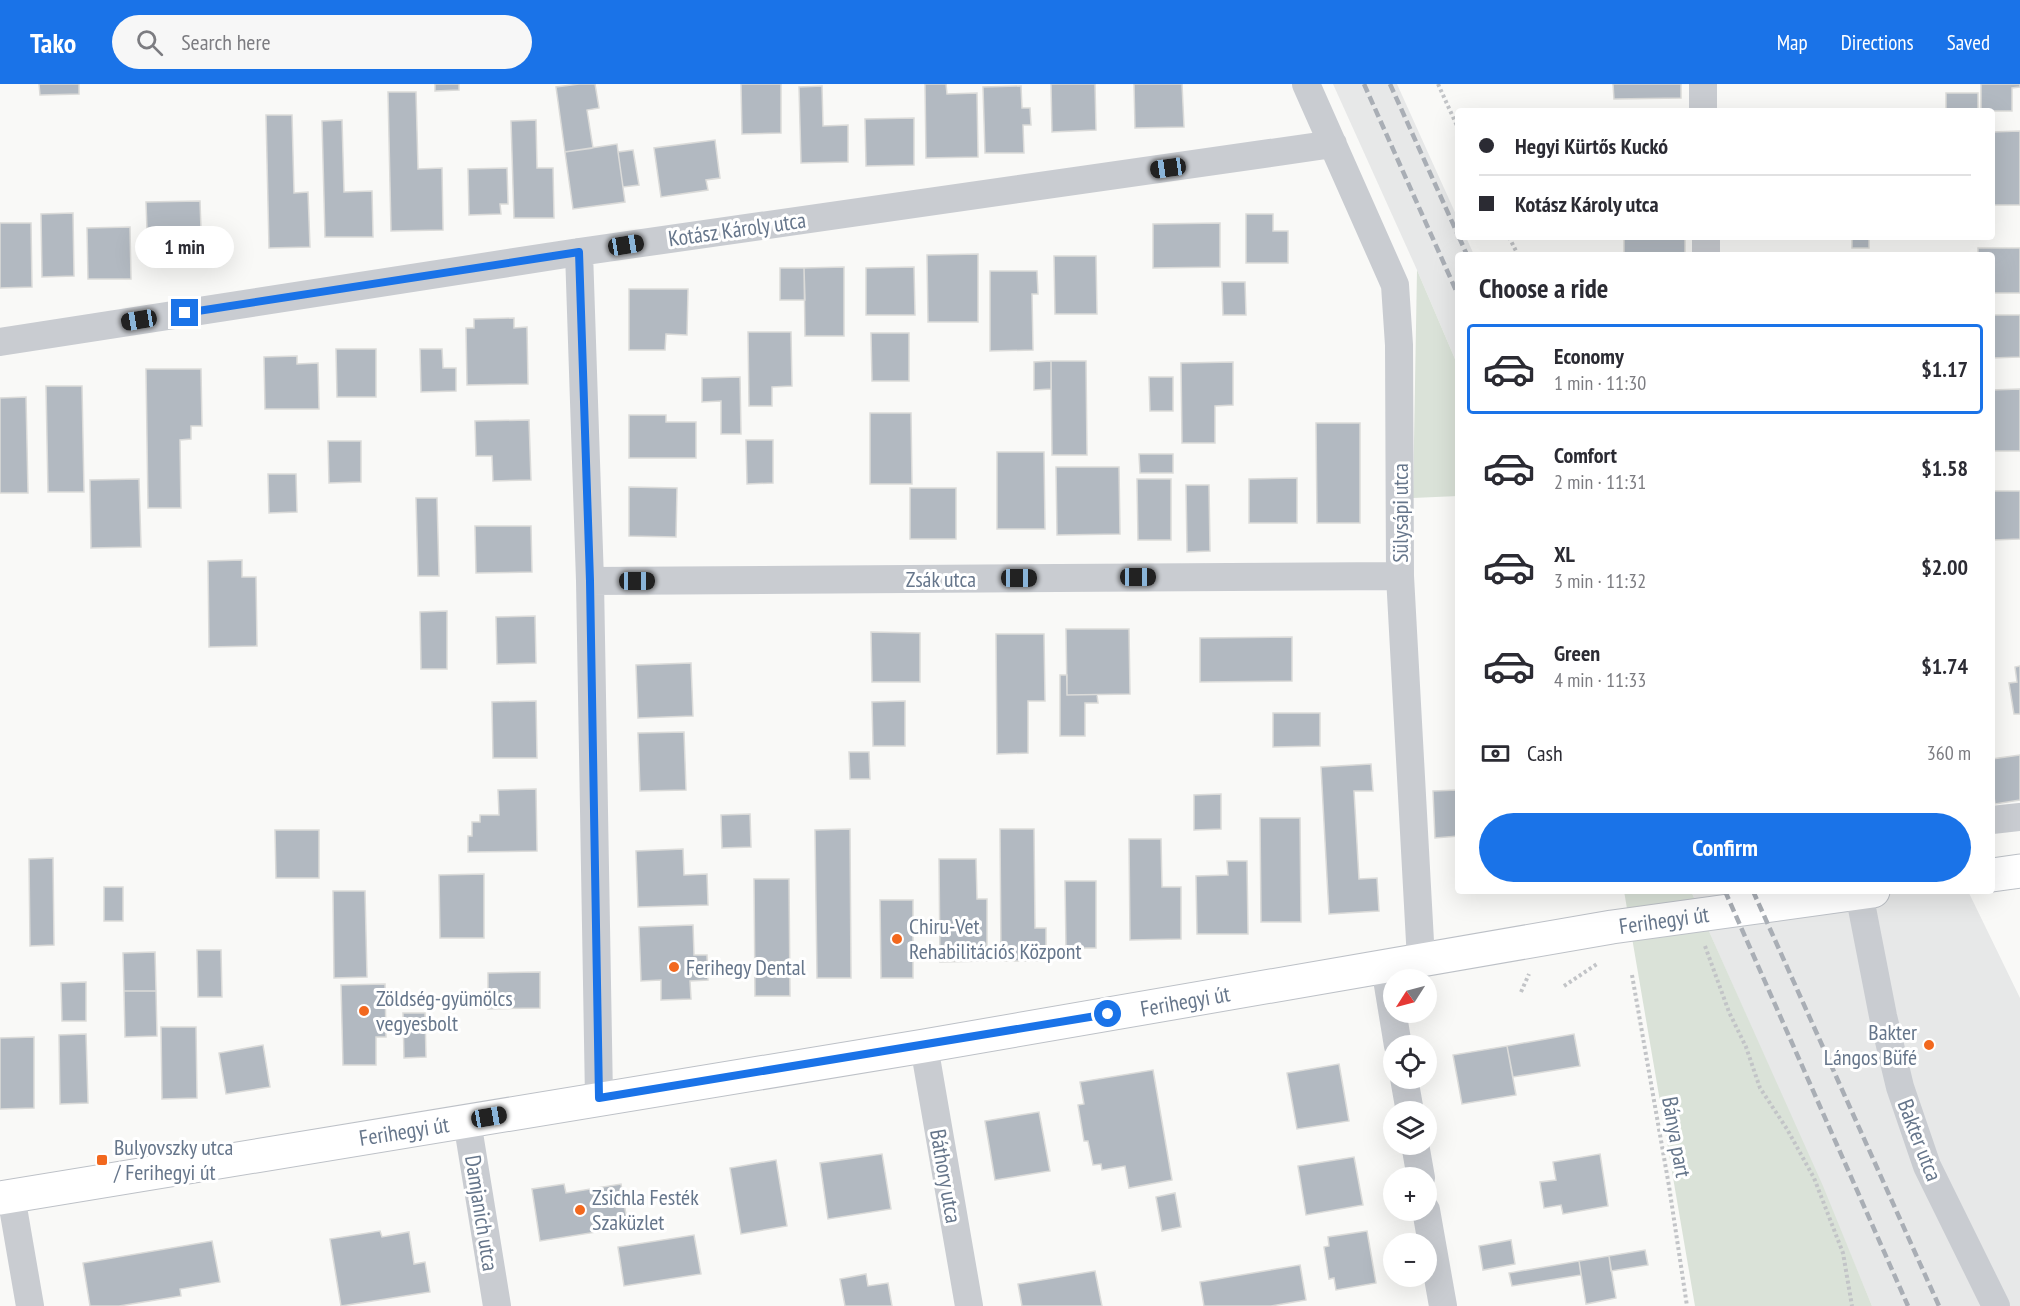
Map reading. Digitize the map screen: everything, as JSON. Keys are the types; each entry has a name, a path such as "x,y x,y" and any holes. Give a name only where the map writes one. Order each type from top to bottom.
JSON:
{"main road":[{"path":"1995,875 2020,871"},
{"name":"Ferihegyi út","path":"6,1197 924,1046 1612,927 1851,894"}],"street":[{"name":"Sülysápi utca","path":"1306,84 1395,285 1399,345 1400,576 1421,960"},
{"path":"1703,84 1703,108"},
{"name":"Kotász Károly utca","path":"0,342 579,252 1333,144"},
{"path":"579,252 590,581 599,1098"},
{"name":"Zsák utca","path":"590,581 1400,576"},
{"path":"1995,820 2020,817"},
{"name":"Bakter utca","path":"1866,894 1883,1016 1900,1087 1927,1166 1996,1306"},
{"path":"1385,967 1396,1035"},
{"name":"Báthory utca","path":"924,1046 969,1306"},
{"name":"Damjanich utca","path":"466,1121 497,1306"},
{"path":"6,1197 30,1306"},
{"path":"1428,1221 1443,1306"}],"path":[{"path":"1438,84 1455,121"},
{"path":"1703,942 1729,1012 1746,1047 1760,1088 1787,1129 1814,1178 1843,1253 1852,1306"},
{"path":"1564,986 1601,961"},
{"name":"Bánya part","path":"1632,975 1669,1186 1687,1306"}],"shaded area":[{"path":"1333,84 1397,84 1455,212 1455,240 1467,240 1473,252 1455,252 1455,359"},
{"path":"1417,270 1455,359 1455,496 1413,498"},
{"path":"1625,894 1692,894 1823,1186 1872,1306 1695,1306"},
{"path":"1692,894 1969,894 2020,998 2020,1306 1872,1306 1822,1186"}],"building":[{"path":"39,84 79,84 79,94 40,95"},
{"path":"435,84 459,84 459,90 435,91"},
{"path":"595,84 599,108 587,110 593,148 565,152 556,87"},
{"path":"741,84 781,84 781,133 742,134"},
{"path":"925,84 946,84 947,94 977,93 978,157 926,158"},
{"path":"1051,84 1095,84 1096,130 1052,132"},
{"path":"1134,84 1182,84 1184,127 1135,128"},
{"path":"1613,84 1681,84 1681,98 1614,99"},
{"path":"1981,84 2020,84 2020,87 2012,88 2012,111 1981,108"},
{"path":"822,86 823,126 848,125 848,162 801,163 799,87"},
{"path":"1021,86 1022,108 1030,108 1031,125 1023,125 1024,153 985,153 983,87"},
{"path":"388,92 416,92 418,169 442,168 443,230 391,231"},
{"path":"1946,93 1978,93 1978,108 1946,108"},
{"path":"266,115 292,115 294,193 308,192 310,247 269,248"},
{"path":"914,118 914,165 866,166 865,119"},
{"path":"342,120 344,192 372,191 373,237 325,237 322,121"},
{"path":"536,120 537,168 553,168 554,218 514,218 511,121"},
{"path":"2020,131 2020,205 1995,205 1995,132"},
{"path":"715,140 720,178 706,180 708,190 661,197 654,148"},
{"path":"617,144 625,202 573,209 565,152"},
{"path":"633,150 639,185 623,187 618,152"},
{"path":"507,168 508,204 500,204 501,214 469,215 468,169"},
{"path":"200,201 202,258 148,259 146,202"},
{"path":"73,213 74,276 42,277 41,214"},
{"path":"1246,214 1273,214 1273,231 1288,231 1288,263 1246,263"},
{"path":"0,223 31,223 32,287 0,288"},
{"path":"1220,223 1220,267 1153,268 1153,224"},
{"path":"130,227 131,279 88,279 87,228"},
{"path":"1624,240 1685,240 1685,252 1624,252"},
{"path":"1852,240 1869,240 1869,248 1852,248"},
{"path":"1978,248 2020,248 2020,293 1995,293 1995,252 1978,252"},
{"path":"978,254 978,322 928,322 927,255"},
{"path":"1054,256 1096,256 1097,314 1055,314"},
{"path":"844,267 844,336 805,336 804,268"},
{"path":"914,267 915,315 866,315 866,268"},
{"path":"780,268 804,268 805,300 780,300"},
{"path":"990,271 1037,271 1038,294 1032,294 1033,350 990,351"},
{"path":"1222,282 1245,282 1246,315 1223,315"},
{"path":"629,289 688,289 687,335 666,334 665,350 629,350"},
{"path":"1995,315 2020,315 2020,357 1995,358"},
{"path":"514,318 514,328 527,327 528,384 467,385 466,328 474,328 474,319"},
{"path":"748,332 791,332 792,386 772,387 772,406 749,406"},
{"path":"871,333 909,333 909,381 872,381"},
{"path":"336,349 376,349 376,397 337,397"},
{"path":"420,349 442,349 443,368 456,368 456,391 421,392"},
{"path":"297,356 297,364 318,363 319,409 265,409 264,357"},
{"path":"1051,361 1051,389 1034,390 1034,362"},
{"path":"1051,361 1086,361 1087,455 1052,455"},
{"path":"1233,362 1233,405 1215,406 1215,443 1182,443 1181,363"},
{"path":"146,369 201,369 202,426 191,426 191,439 180,440 181,508 148,508"},
{"path":"740,377 741,434 721,434 721,401 702,402 702,378"},
{"path":"1149,377 1173,377 1173,411 1150,411"},
{"path":"46,386 82,386 84,492 48,492"},
{"path":"2020,389 2020,451 1995,451 1995,390"},
{"path":"26,397 28,493 0,493 0,398"},
{"path":"870,413 911,413 912,484 870,484"},
{"path":"629,415 666,415 666,422 696,422 696,458 629,458"},
{"path":"529,420 531,480 493,481 492,456 476,456 475,421"},
{"path":"1316,423 1360,423 1360,523 1317,523"},
{"path":"746,440 773,440 773,483 747,484"},
{"path":"328,441 361,441 361,482 329,483"},
{"path":"997,452 1044,452 1045,529 997,529"},
{"path":"1139,454 1173,454 1173,473 1140,473"},
{"path":"1056,467 1119,467 1120,534 1057,535"},
{"path":"268,474 296,474 297,512 269,513"},
{"path":"1297,478 1297,523 1249,523 1249,479"},
{"path":"139,479 141,547 91,548 90,480"},
{"path":"1137,479 1171,479 1171,540 1138,540"},
{"path":"1186,485 1209,485 1210,551 1187,552"},
{"path":"629,487 677,488 676,537 629,536"},
{"path":"910,488 956,488 956,539 910,539"},
{"path":"1995,491 2020,491 2020,539 1995,540"},
{"path":"416,498 437,498 439,576 418,576"},
{"path":"475,526 531,526 532,572 476,573"},
{"path":"242,560 242,577 256,577 257,646 209,647 208,561"},
{"path":"447,611 447,669 421,669 420,612"},
{"path":"535,616 536,663 497,664 496,617"},
{"path":"1066,629 1129,629 1130,694 1067,695"},
{"path":"871,632 920,633 920,682 872,682"},
{"path":"996,634 1044,634 1045,701 1028,701 1028,753 997,754"},
{"path":"1292,637 1292,681 1200,682 1200,638"},
{"path":"691,663 693,716 638,718 636,665"},
{"path":"2020,666 2020,714 2014,714 2009,683 2017,682 2015,667"},
{"path":"1060,675 1067,675 1067,695 1097,695 1098,703 1085,703 1085,736 1060,736"},
{"path":"536,701 537,758 493,758 492,702"},
{"path":"905,701 905,746 873,746 872,702"},
{"path":"1273,713 1320,713 1320,746 1273,747"},
{"path":"684,732 686,790 640,791 638,733"},
{"path":"849,752 869,752 870,779 850,779"},
{"path":"2020,755 2020,800 1995,804 1995,759"},
{"path":"1371,764 1373,791 1354,791 1359,879 1377,878 1379,911 1329,914 1321,767"},
{"path":"536,789 537,851 468,852 468,836 472,836 472,822 480,822 480,815 499,815 498,790"},
{"path":"1455,790 1455,836 1435,838 1433,791"},
{"path":"1221,794 1221,829 1194,830 1194,795"},
{"path":"750,814 751,847 722,848 721,815"},
{"path":"1260,818 1300,818 1301,922 1261,922"},
{"path":"850,829 851,978 817,978 815,830"},
{"path":"1000,829 1034,829 1035,928 1046,928 1046,961 1001,961"},
{"path":"275,830 319,830 319,878 276,878"},
{"path":"1129,839 1161,839 1162,887 1181,887 1181,939 1130,940"},
{"path":"683,849 684,875 707,874 708,905 638,907 636,851"},
{"path":"53,858 54,945 30,946 29,859"},
{"path":"939,859 976,859 977,899 987,899 987,961 940,962"},
{"path":"1227,861 1247,861 1248,934 1197,934 1196,876 1228,875"},
{"path":"484,874 484,938 440,938 439,875"},
{"path":"754,879 789,879 790,996 755,996"},
{"path":"1065,881 1096,881 1096,948 1066,948"},
{"path":"104,887 123,887 123,921 104,921"},
{"path":"333,891 365,891 367,977 334,978"},
{"name":"Chiru-Vet Rehabilitációs Központ","path":"880,900 913,900 913,978 881,978"},
{"name":"Ferihegy Dental","path":"693,925 694,955 707,955 708,980 690,981 691,999 661,1000 661,980 641,981 639,927"},
{"path":"197,950 221,950 222,997 198,997"},
{"path":"155,952 156,991 124,991 123,953"},
{"path":"540,972 540,1008 488,1009 488,973"},
{"path":"86,982 86,1021 62,1021 61,983"},
{"name":"Zöldség-gyümölcs vegyesbolt","path":"385,984 386,1037 376,1037 376,1065 343,1065 341,985"},
{"path":"124,991 156,991 157,1036 125,1037"},
{"path":"403,1013 425,1013 426,1057 404,1058"},
{"path":"161,1027 196,1027 197,1098 162,1099"},
{"path":"86,1034 88,1103 60,1104 59,1035"},
{"path":"1574,1034 1580,1066 1513,1077 1507,1046"},
{"path":"34,1037 34,1108 0,1109 0,1038"},
{"path":"263,1045 270,1087 226,1094 219,1053"},
{"path":"1507,1046 1516,1095 1462,1104 1453,1055"},
{"path":"1339,1064 1349,1121 1297,1129 1287,1073"},
{"path":"1153,1070 1172,1180 1129,1188 1125,1166 1102,1170 1101,1164 1093,1165 1088,1141 1084,1141 1078,1105 1084,1104 1080,1082"},
{"path":"1039,1112 1050,1171 995,1180 985,1121"},
{"path":"882,1154 891,1209 828,1219 820,1163"},
{"path":"1600,1154 1608,1206 1563,1214 1561,1205 1544,1208 1540,1182 1556,1180 1553,1162"},
{"path":"1354,1157 1363,1205 1306,1215 1298,1166"},
{"path":"776,1160 787,1226 741,1234 730,1168"},
{"name":"Zsichla Festék Szaküzlet","path":"564,1184 566,1193 621,1184 628,1227 540,1241 532,1189"},
{"path":"1175,1193 1181,1227 1162,1231 1156,1197"},
{"path":"380,1231 382,1237 409,1232 414,1264 425,1262 430,1292 341,1306 330,1239"},
{"path":"1367,1231 1376,1283 1336,1290 1334,1278 1329,1279 1324,1247 1329,1246 1328,1237"},
{"path":"694,1235 701,1274 624,1286 618,1247"},
{"path":"1511,1240 1515,1264 1483,1270 1479,1246"},
{"path":"212,1241 220,1282 180,1289 181,1296 119,1306 90,1306 83,1263"},
{"path":"1645,1250 1648,1265 1611,1271 1609,1256"},
{"path":"1609,1256 1616,1298 1586,1304 1579,1261"},
{"path":"1579,1261 1581,1275 1512,1286 1509,1273"},
{"path":"1300,1265 1306,1300 1271,1306 1204,1306 1200,1282"},
{"path":"1095,1271 1102,1306 1022,1306 1018,1284"},
{"path":"866,1274 868,1286 888,1283 892,1306 845,1306 840,1279"}],"railway":[{"path":"1364,84 1455,288"},
{"path":"1390,84 1455,228"},
{"path":"1460,240 1466,252"},
{"path":"1726,894 1908,1306"},
{"path":"1754,894 1939,1306"}],"place":[{"name":"Chiru-Vet Rehabilitációs Központ","path":"897,939"},
{"name":"Ferihegy Dental","path":"674,967"},
{"name":"Zöldség-gyümölcs vegyesbolt","path":"364,1011"},
{"name":"Bakter Lángos Büfé","path":"1929,1045"},
{"name":"Bulyovszky utca / Ferihegyi út","path":"102,1160"},
{"name":"Zsichla Festék Szaküzlet","path":"580,1210"}],"route":[{"path":"185,313 579,252 590,581 599,1098 1108,1014"}]}
